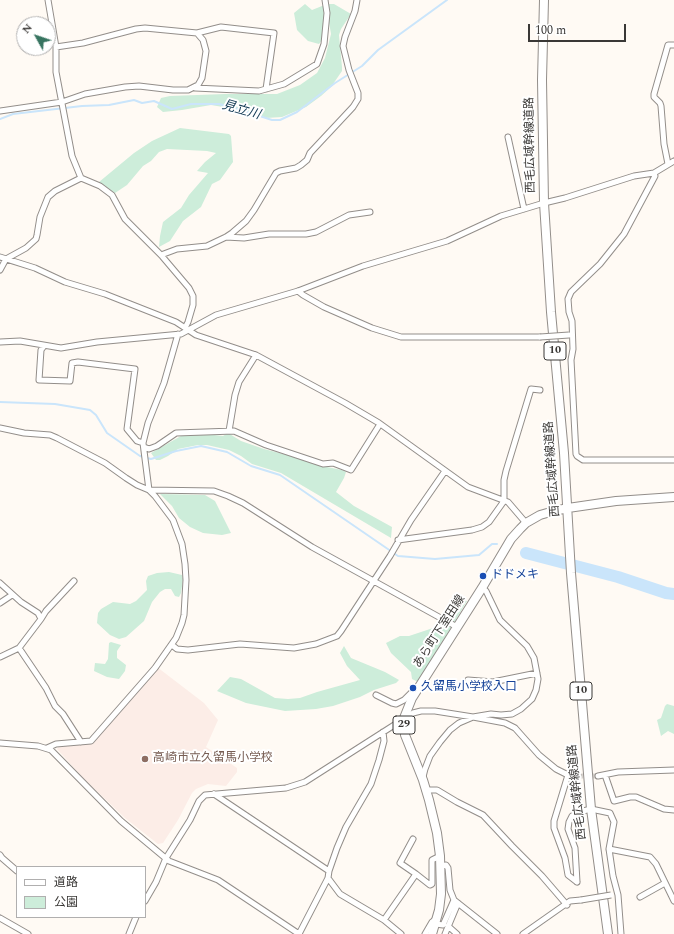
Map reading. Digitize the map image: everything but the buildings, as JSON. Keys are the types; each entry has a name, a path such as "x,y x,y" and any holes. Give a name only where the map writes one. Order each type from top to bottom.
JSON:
{"main road":[{"name":"西毛広域幹線道路","path":"544,0 542,80 544,203 551,312 568,508 571,573 591,809 608,934"},
{"name":"あら町下室田線","path":"432,934 441,894 440,856 437,833 426,790 408,744 404,727 404,718 415,692 482,588 511,539 526,523 540,515 554,510 616,501 674,497"}],"street":[{"path":"48,0 51,16"},
{"path":"0,111 62,106 85,94 125,87 139,86 173,90 188,90 194,88 259,91 284,84 317,64 324,44 327,13 325,0"},
{"path":"160,254 177,249 207,246 226,237 246,221 276,173 296,168 307,160 310,153 353,107 358,98 358,93 349,70 343,46 355,11 357,0"},
{"path":"56,47 83,43 145,28 197,33 221,28 274,33 266,89"},
{"path":"194,88 198,85 202,78 206,51 203,40 197,33"},
{"path":"668,164 664,144 661,106 654,97 654,94 668,45 674,45"},
{"path":"56,56 56,72 72,156 81,178 100,186 112,194 126,219 160,254 191,292 193,305 187,329"},
{"path":"508,137 524,209"},
{"path":"0,342 20,341 61,348 97,342 178,334 216,315 298,291 363,266 447,242 501,216 634,176 654,173 674,162"},
{"path":"654,173 655,176 624,234 600,264 571,292 568,299 570,334 573,349 571,360 577,456 583,460 674,460"},
{"path":"0,270 6,259 26,248 36,239 40,218 48,197 55,191 81,178"},
{"path":"226,237 244,238 269,234 306,234 316,232 349,215 370,212"},
{"path":"0,257 35,268 65,282 105,294 176,322 196,335 256,355 380,424 472,489 508,502 526,523"},
{"path":"298,291 324,307 372,328 401,337 540,337 570,334"},
{"path":"149,490 144,445 148,423 164,383 178,334"},
{"path":"44,346 41,350 39,380 70,381 72,363 78,362 135,369 127,429 137,441 149,448 157,446 176,433 229,431 240,433 266,445 323,464 333,463 351,470 380,424"},
{"path":"229,431 235,395 239,382 256,355"},
{"path":"398,540 477,529 489,522 504,501 504,480 506,471 531,389 540,390"},
{"path":"0,428 24,433 50,435 105,463 137,485 149,490 156,496 173,520 184,553 186,580 184,615 180,630 172,645 155,668 91,741 56,744 47,748"},
{"path":"172,645 177,649 188,650 240,644 294,648 316,644 333,638 340,633 390,556 410,520 445,471"},
{"path":"149,490 214,491 228,496 243,503 312,547 457,627"},
{"path":"0,657 19,648 46,611 74,581"},
{"path":"0,583 12,595 38,613 41,619"},
{"path":"423,780 430,756 450,730 473,717 491,714 512,714 521,709 532,699 536,690 537,673 534,658 527,646 500,620 486,591 482,588"},
{"path":"0,603 12,595"},
{"path":"19,648 46,688 55,706 63,714 81,742"},
{"path":"468,680 492,682 537,673"},
{"path":"376,695 396,704 404,700 412,692 415,692"},
{"path":"146,899 156,882 166,858 190,820 199,801 205,795 214,793 286,788 300,785 312,779 413,713 421,711 435,711 505,723 515,728 540,755 556,769 568,775 578,776"},
{"path":"0,743 38,746 47,748 54,752 121,821 169,862 218,880 299,934 328,878 346,827 371,784 380,760 384,741 384,732"},
{"path":"598,776 618,772 674,770"},
{"path":"568,775 554,821 554,828 565,858 568,875 577,882 575,848 568,828 572,816 579,812 591,809 610,813 614,822 609,849 613,876 618,895 621,934"},
{"path":"605,775 614,801 630,797 664,809 674,810"},
{"path":"426,790 437,790 483,815 542,876 567,905"},
{"path":"214,793 329,872"},
{"path":"414,839 400,864 430,885 432,884 432,860 440,856"},
{"path":"609,849 650,858 654,861 673,899"},
{"path":"1,858 16,870"},
{"path":"440,866 446,865 448,868 450,890 456,902 497,934"},
{"path":"384,920 416,874"},
{"path":"328,878 340,894 384,920 401,934"},
{"path":"640,897 665,883"},
{"path":"523,934 567,905 570,901 618,895"},
{"path":"425,934 432,922 436,921 443,924 456,902"},
{"path":"445,934 456,902"},
{"path":"0,918 28,934"},
{"path":"129,934 136,918"},
{"path":"448,926 457,934"}],"shaded area":[{"name":"高崎市立久留馬小学校","path":"157,667 204,703 218,720 206,747 237,768 237,772 226,786 208,784 196,789 192,793 178,820 163,843 158,844 125,818 83,778 57,749 58,747 91,743"}],"green space":[{"path":"305,4 312,10 327,4 334,4 351,14 341,29 339,35 342,71 331,87 306,107 282,117 266,118 241,110 211,105 163,112 157,107 161,98 170,96 277,94 300,85 317,73 325,58 331,34 329,22 326,35 319,44 308,41 297,30 294,13"},
{"path":"180,128 229,134 231,136 233,162 220,180 212,184 201,207 183,221 170,241 159,247 163,222 181,208 189,195 208,173 197,171 216,153 207,151 167,149 159,152 151,161 143,166 127,185 115,193 99,182 134,153 152,141"},
{"path":"188,432 223,436 228,433 241,441 264,449 346,472 336,492 354,506 392,527 391,538 281,473 252,464 229,450 207,445 198,445 178,449 160,460 156,460 151,453"},
{"path":"160,494 205,495 215,501 231,533 222,535 203,533 190,527 179,518 172,506"},
{"path":"169,572 182,575 183,579 179,597 175,596 171,589 165,589 160,592 152,602 144,621 126,637 119,639 110,635 97,623 98,613 101,609 113,602 130,604 136,601 147,590 146,581 148,576 157,573"},
{"path":"463,600 467,601 418,682 412,679 411,672 391,653 386,643 400,636 409,636 442,625 449,619 455,603"},
{"path":"111,642 121,645 117,651 117,658 126,665 125,671 119,679 107,677 94,671 95,663 105,664 108,659 109,643"},
{"path":"344,646 351,658 385,672 399,680 396,683 333,706 316,709 285,711 246,703 217,691 230,677 241,679 275,698 288,699 300,698 360,680 347,666 340,653"},
{"path":"667,704 674,706 674,734 668,731 661,736 657,720 661,718"}],"waterway":[{"name":"見立川","path":"0,119 13,114 82,106 109,105 134,100 142,103 154,101 172,109 191,104 219,104 272,120 280,120 297,112 335,83 362,66 378,50 447,0"},
{"path":"0,402 55,404 90,410 96,415 107,433 140,456 151,459 176,451 201,446 227,452 251,466 280,475 398,556 435,559 479,555 492,544 497,544"},
{"path":"526,553 618,577 666,593 674,594"}],"tunnel":[{"path":"578,776 598,776"}],"place":[{"name":"ドドメキ","path":"483,576"},
{"name":"久留馬小学校入口","path":"413,688"},
{"name":"高崎市立久留馬小学校","path":"145,759"}]}
